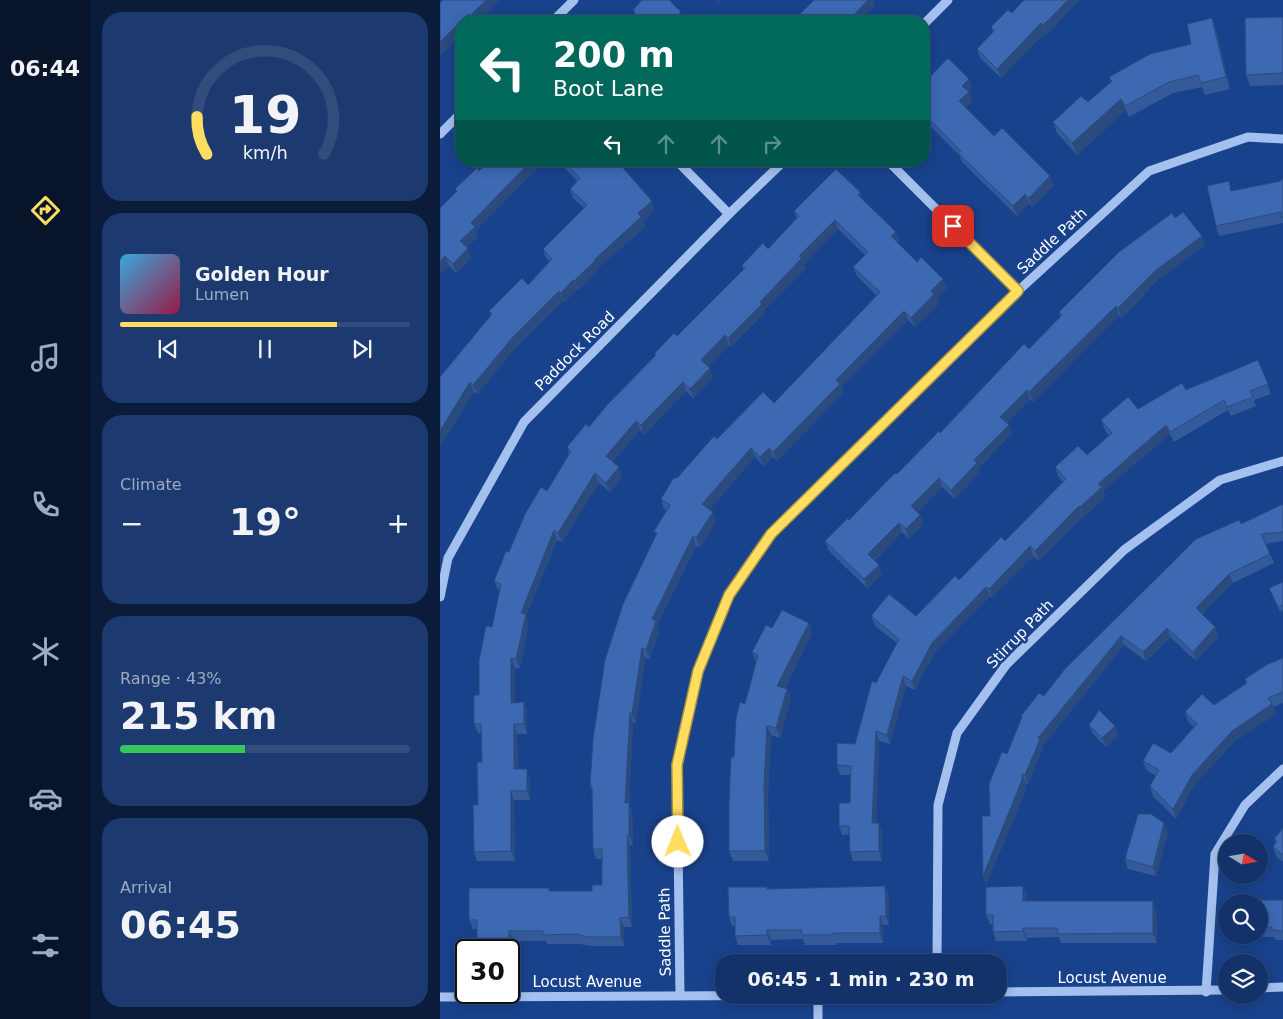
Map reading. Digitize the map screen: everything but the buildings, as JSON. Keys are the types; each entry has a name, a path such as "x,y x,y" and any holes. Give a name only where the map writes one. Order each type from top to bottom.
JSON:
{"street":[{"path":"559,15 574,0"},
{"path":"930,18 948,0"},
{"path":"440,134 455,119"},
{"name":"Saddle Path","path":"680,996 677,765 698,671 729,595 771,534 1018,291 1149,171 1248,136 1283,138"},
{"path":"683,167 729,214"},
{"name":"Paddock Road","path":"440,597 448,558 524,422 778,167"},
{"path":"894,167 1018,291"},
{"name":"Stirrup Path","path":"938,954 938,805 957,734 1006,666 1124,550 1220,480 1283,461"},
{"path":"1206,992 1215,854 1245,805 1283,769"},
{"path":"1268,988 1283,987"},
{"name":"Locust Avenue","path":"1007,992 1218,991"},
{"name":"Locust Avenue","path":"440,997 715,996"},
{"path":"818,1004 818,1019"}],"route":[{"path":"678,842 677,765 698,671 729,595 771,534 1018,291 953,226"}]}
